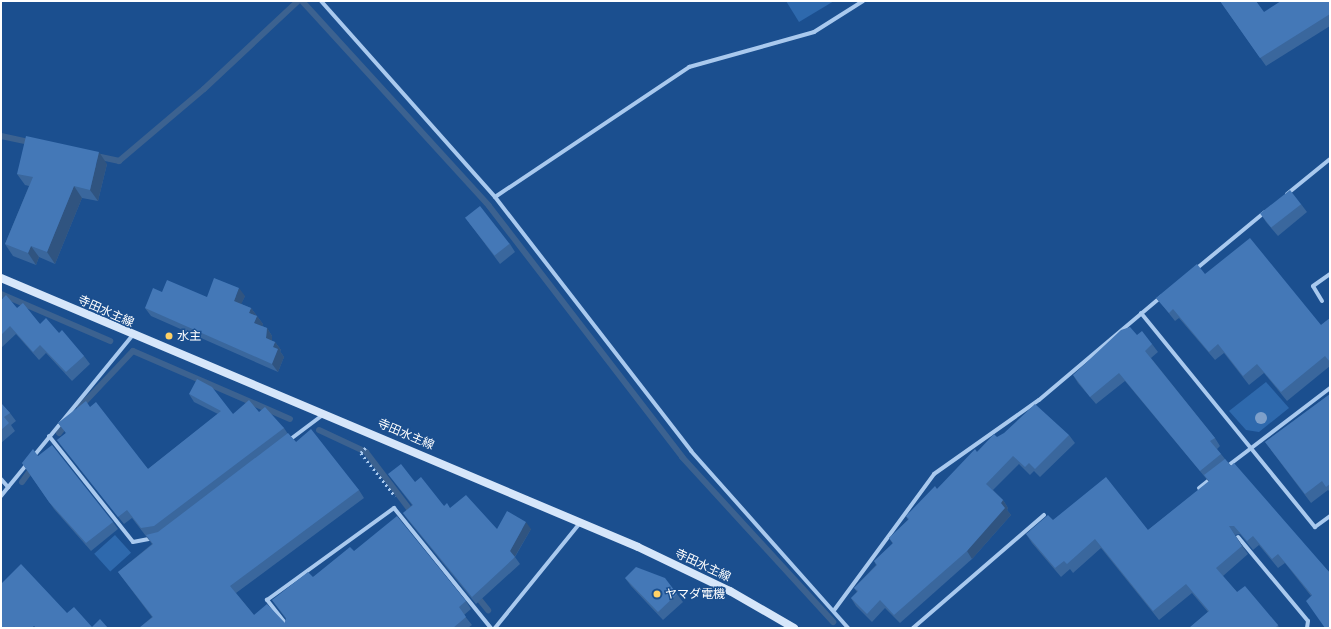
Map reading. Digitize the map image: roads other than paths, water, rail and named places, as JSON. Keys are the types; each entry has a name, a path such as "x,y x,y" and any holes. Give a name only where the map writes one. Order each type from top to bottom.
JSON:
{"main road":[{"name":"寺田水主線","path":"1,278 132,336 324,413 580,523 730,591 794,628"}],"street":[{"path":"321,1 495,197 691,451 835,608 848,628"},
{"path":"495,197 689,67 814,32 863,1"},
{"path":"1281,199 1330,159"},
{"path":"1190,274 1269,209"},
{"path":"1322,300 1313,286 1330,274"},
{"path":"835,608 934,474 1039,400 1166,293"},
{"path":"1141,313 1315,527 1330,516"},
{"path":"1,496 132,336"},
{"path":"1222,470 1330,388"},
{"path":"280,446 324,413"},
{"path":"49,436 133,542 161,537"},
{"path":"1199,488 1216,475"},
{"path":"1,479 8,487"},
{"path":"289,628 267,600 394,508 491,628"},
{"path":"913,628 1044,515"},
{"path":"496,628 580,523"},
{"path":"1238,537 1308,621 1307,628"}],"waterway":[{"path":"96,156 119,161 204,89 298,1"},
{"path":"302,1 489,206 682,457 833,622"},
{"path":"1,136 33,143"},
{"path":"1,294 110,341"},
{"path":"80,407 133,351 290,419"},
{"path":"59,433 67,423"},
{"path":"319,430 366,452 413,514"},
{"path":"22,482 33,467"},
{"path":"475,594 488,610"}],"place":[{"name":"水主","path":"169,336"},
{"name":"ヤマダ電機","path":"657,594"}]}
